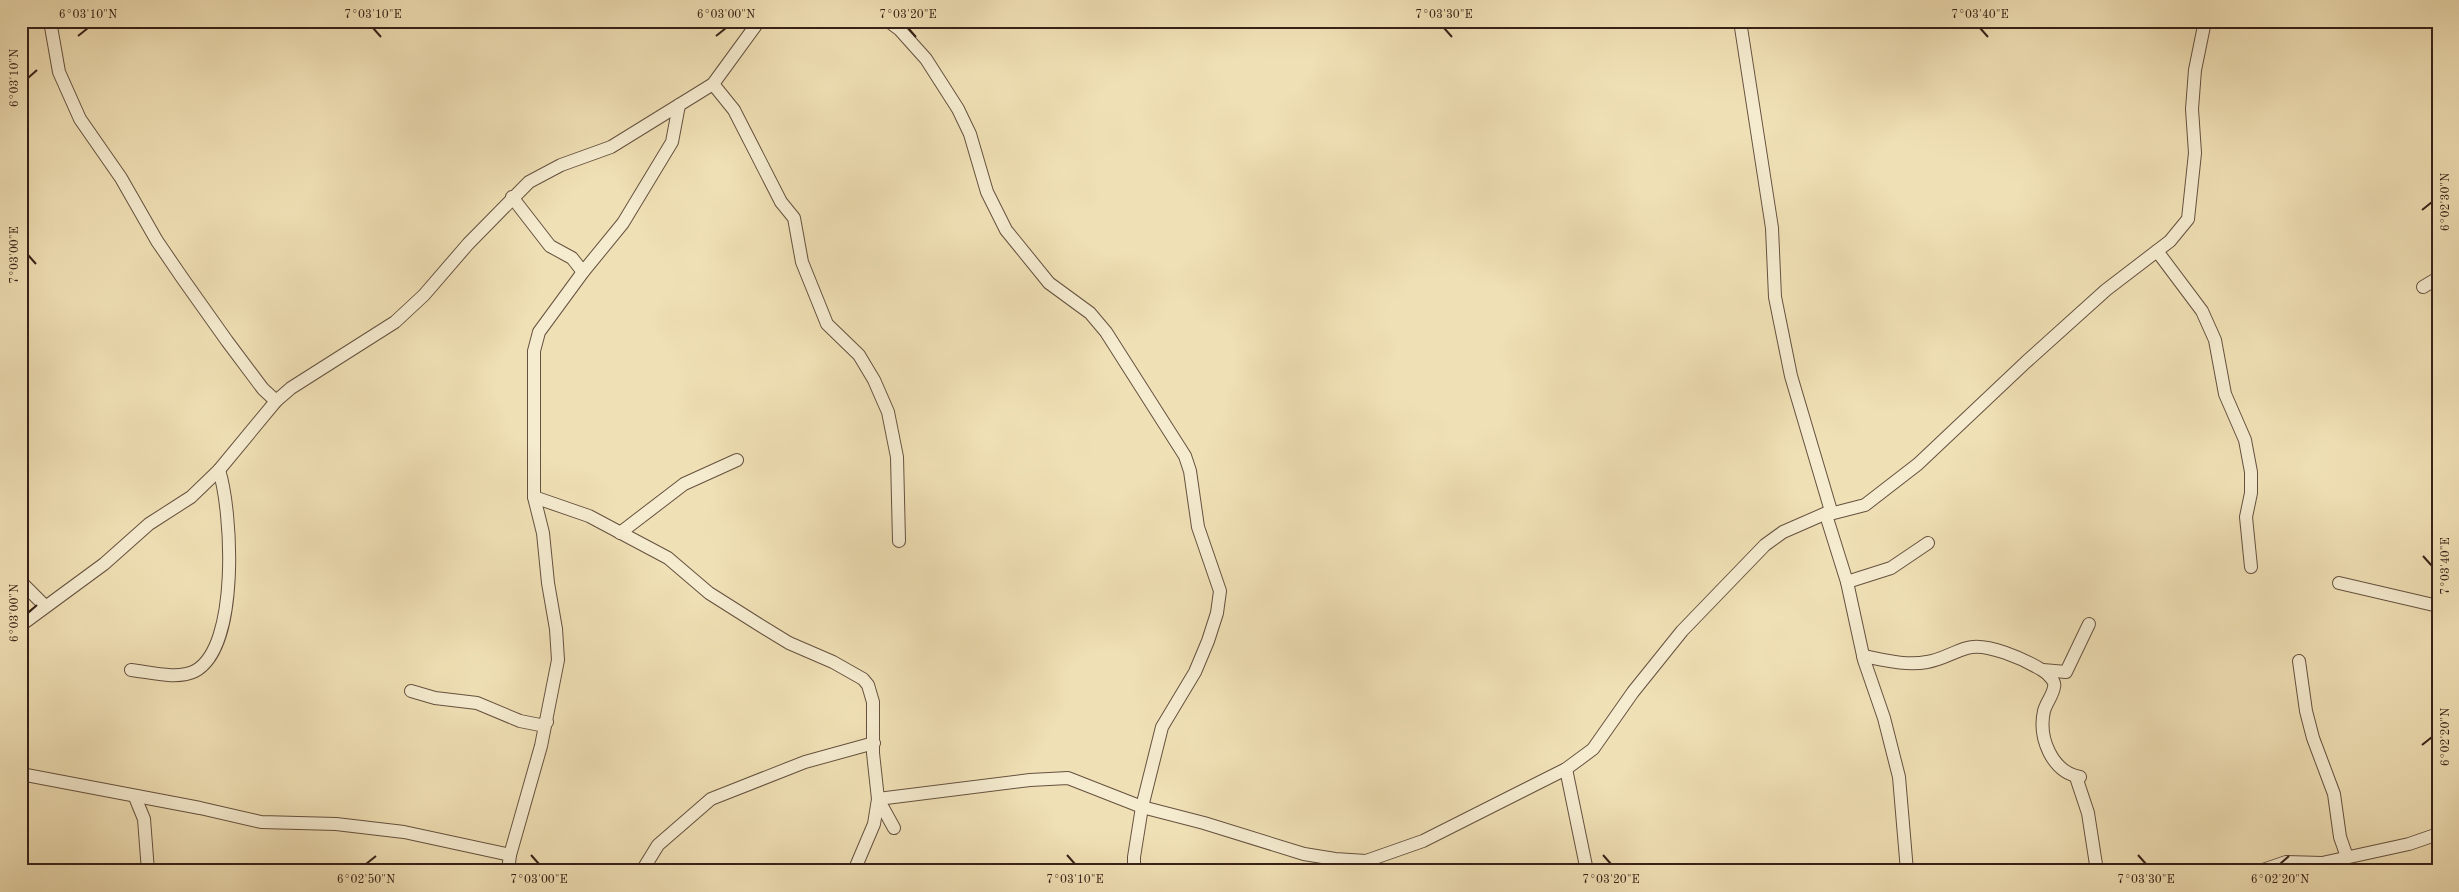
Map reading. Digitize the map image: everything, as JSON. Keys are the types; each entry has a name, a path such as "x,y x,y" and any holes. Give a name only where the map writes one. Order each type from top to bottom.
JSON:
{"street":[{"path":"50,21 59,72 80,119 121,178 157,241 183,279 251,373 276,401"},
{"path":"21,624 104,564 148,524 191,496 219,470 276,401 314,373 395,322 424,295 512,197 529,182 561,165 611,147 713,84 759,21"},
{"path":"888,21 900,30 926,59 958,109 970,134 987,192 1006,230 1049,283 1090,313 1106,332 1185,456 1188,464 1198,527 1220,591 1218,606 1208,641 1195,672 1162,727 1142,807 1134,857 1134,871"},
{"path":"1740,21 1772,228 1775,297 1791,376 1847,582 1863,656 1884,718 1899,777 1908,871"},
{"path":"878,799 1030,780 1068,778 1142,807 1204,823 1304,854 1366,861 1423,841 1566,769 1593,749 1633,692 1682,631 1765,545 1783,532 1828,513 1866,505 1890,488 2106,290 2170,241 2188,219 2195,153 2192,109 2195,70 2205,21"},
{"path":"713,84 734,110 781,202 794,218 802,262 826,324 859,355 874,380 888,412 897,457 899,541"},
{"path":"508,871 510,855 547,722 558,660 556,629 548,583 543,533 534,496 534,351 539,332 583,272 623,223 672,142 679,105"},
{"path":"512,197 550,246 572,258 583,272"},
{"path":"2157,251 2202,311 2215,340 2225,394 2245,440 2251,472 2251,493 2246,518 2251,567"},
{"path":"2423,287 2438,278"},
{"path":"620,532 684,484 736,460"},
{"path":"131,670 175,674 191,673 205,662 215,646 226,610 230,585 226,491 219,470"},
{"path":"534,496 589,516 668,558 709,593 789,643 863,678 868,685 872,702 878,799 874,824 854,871"},
{"path":"1847,582 1891,568 1928,543"},
{"path":"21,582 45,606"},
{"path":"2339,583 2438,606"},
{"path":"1863,656 1894,662 1928,662 1966,648 1980,646 2043,670 2066,672 2089,624"},
{"path":"2299,661 2306,711 2313,738 2334,794 2340,837 2347,857"},
{"path":"2043,670 2054,681 2054,687 2043,712 2043,738 2054,760 2062,770 2071,776 2080,777 2077,780 2088,813 2097,871"},
{"path":"411,691 435,698 478,703 520,721 540,725 547,722"},
{"path":"642,871 658,845 711,799 804,762 874,743"},
{"path":"1566,769 1587,871"},
{"path":"21,774 62,780 135,797 200,808 261,822 336,824 404,832 510,855"},
{"path":"135,797 144,819 148,871"},
{"path":"878,799 894,828"},
{"path":"2260,871 2286,862 2305,867 2409,844 2438,834"}]}
